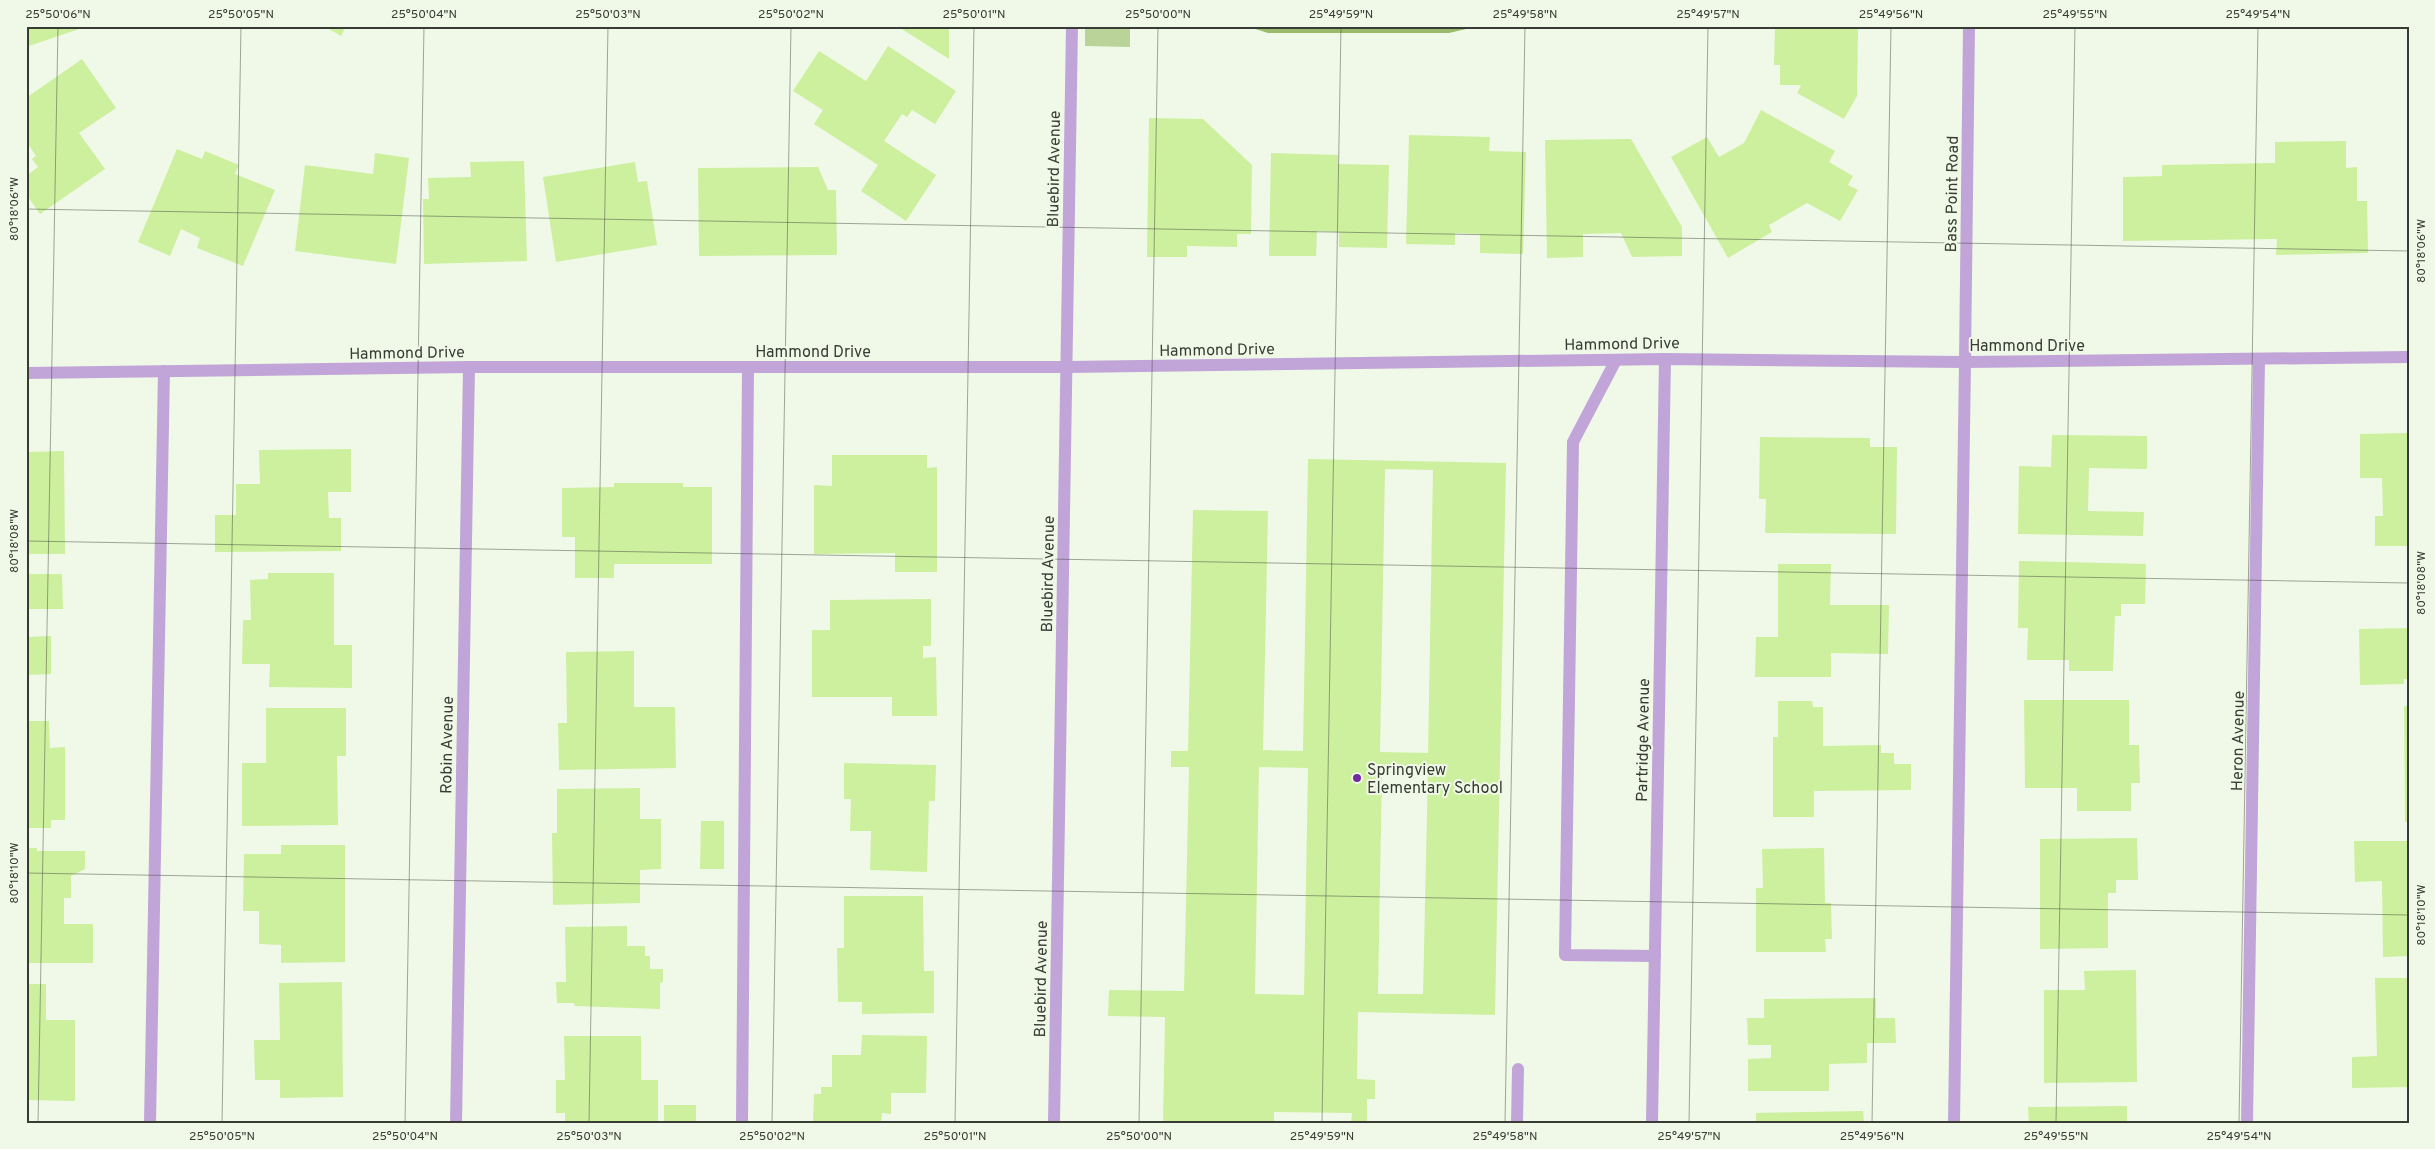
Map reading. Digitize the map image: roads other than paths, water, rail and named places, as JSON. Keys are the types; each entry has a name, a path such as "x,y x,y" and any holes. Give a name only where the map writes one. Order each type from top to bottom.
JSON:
{"street":[{"name":"Bluebird Avenue","path":"1054,1123 1072,26"},
{"name":"Bass Point Road","path":"1954,1123 1969,26"},
{"name":"Hammond Drive","path":"26,373 469,367 1067,367 1664,359 1965,362 2409,357"},
{"name":"Partridge Avenue","path":"1652,1123 1664,359"},
{"path":"1616,360 1573,442 1565,955 1655,956"},
{"name":"Heron Avenue","path":"2248,1123 2259,360"},
{"name":"Robin Avenue","path":"456,1123 469,367"},
{"path":"742,1123 748,367"},
{"path":"150,1123 164,371"},
{"path":"1517,1123 1518,1069"}],"place":[{"name":"Springview Elementary School","path":"1357,778"}]}
